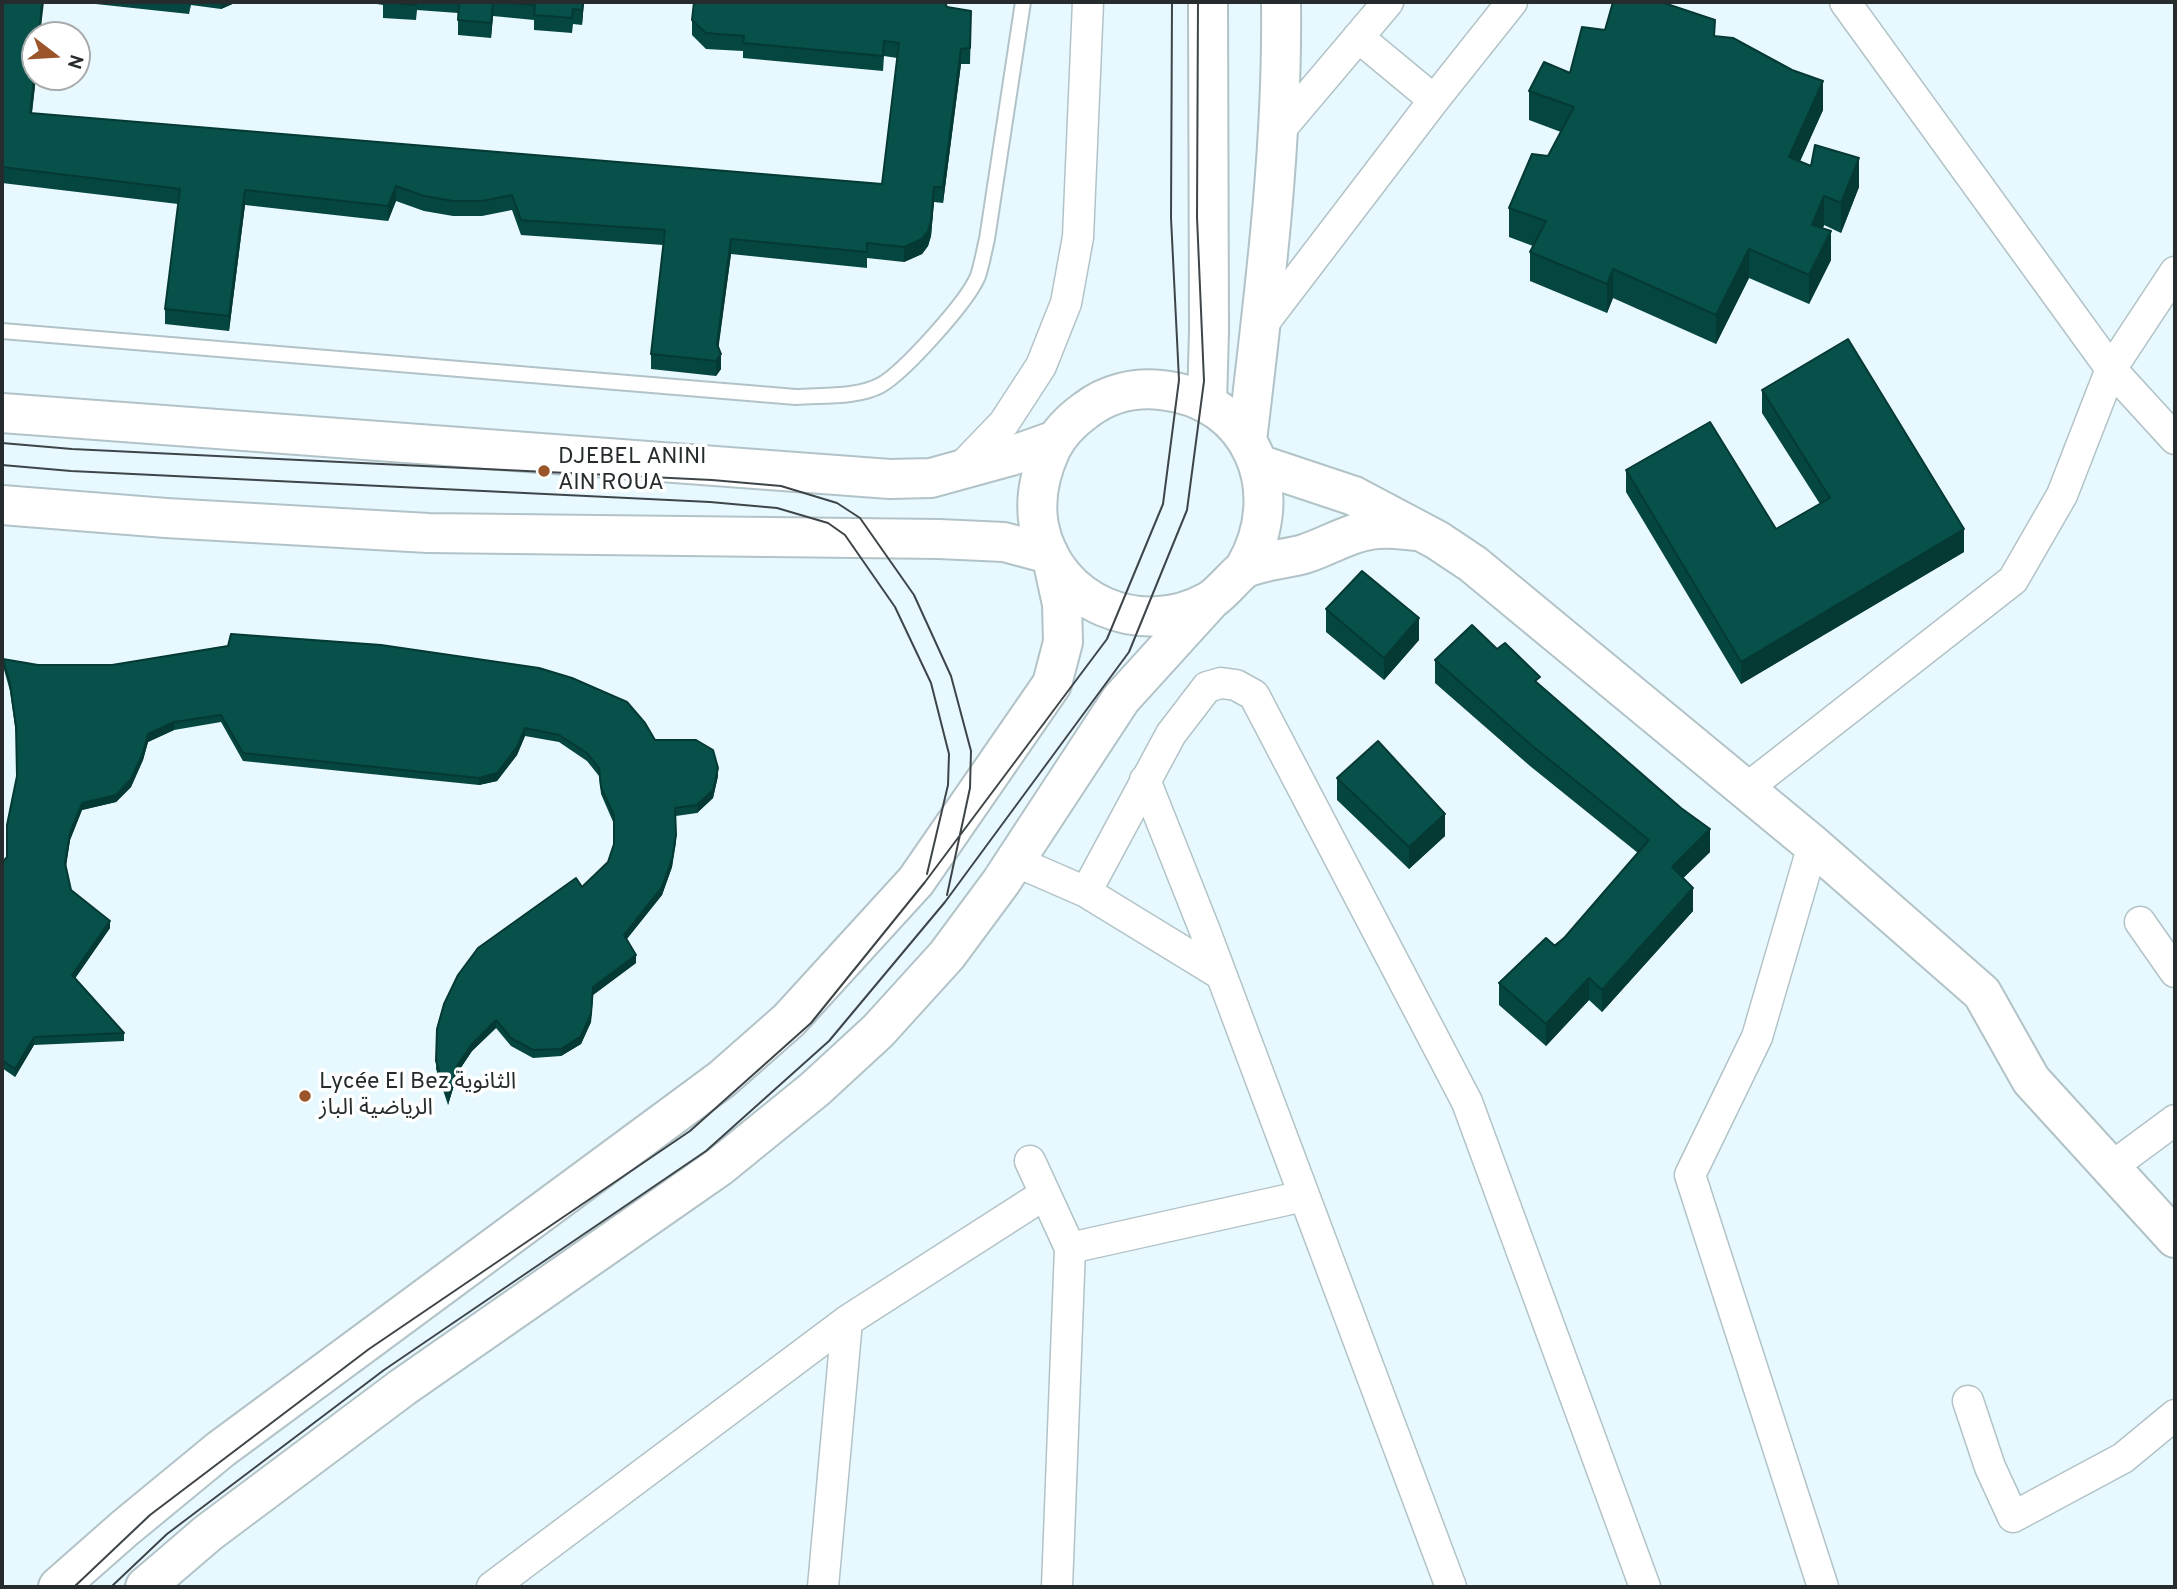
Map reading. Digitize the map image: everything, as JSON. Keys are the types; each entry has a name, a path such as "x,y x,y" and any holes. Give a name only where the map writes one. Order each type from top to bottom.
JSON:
{"main road":[{"path":"1207,403 1208,2"},
{"path":"1253,453 1260,328 1279,131 1281,2"},
{"path":"58,1587 221,1449 722,1079 789,1020 916,881 1052,684 1063,642 1062,604 1051,558 1039,526 1037,496 1043,467 1056,440 1074,419 1096,403 1122,392 1150,389 1177,391 1207,403 1236,426 1253,453 1264,485 1262,528 1256,548 1245,567 1229,586 1209,601 1121,699 1015,861 947,955 877,1031 815,1089 719,1167 403,1387 208,1534 145,1587"},
{"path":"2,413 890,479 931,478 957,472 1056,440"},
{"path":"1253,453 1354,496 1473,564 1813,845 1982,993 2031,1080 2175,1238"},
{"path":"2,505 166,518 428,533 952,539 1004,542 1051,558 1070,584 1093,601 1119,613 1143,617 1178,614 1209,601"},
{"path":"1245,567 1305,554 1367,531 1419,531"}],"street":[{"path":"957,472 1004,423 1041,366 1066,303 1078,237 1088,2"},
{"path":"1279,131 1388,2"},
{"path":"1260,328 1512,2"},
{"path":"1845,2 2111,369 2175,439"},
{"path":"1358,37 1434,100"},
{"path":"1746,789 2013,580 2062,495 2111,369 2175,272"},
{"path":"1086,892 1171,734 1207,687 1221,683 1236,685 1254,695 1467,1102 1644,1587"},
{"path":"1145,780 1451,1587"},
{"path":"1813,845 1757,1037 1690,1175 1823,1587"},
{"path":"1015,861 1086,892 1220,974"},
{"path":"2140,922 2175,972"},
{"path":"2110,1168 2175,1120"},
{"path":"1030,1161 1070,1248 1057,1587"},
{"path":"492,1587 847,1321 1045,1194"},
{"path":"1070,1248 1304,1196"},
{"path":"823,1587 847,1321"},
{"path":"1968,1401 1990,1467 2013,1517 2123,1458 2175,1415"}],"lane":[{"path":"2,331 796,397 856,393 880,385 907,365 962,300 978,276 1023,2"}],"building":[{"path":"2,2 42,2 40,21 21,21 21,91 32,91 30,113 882,184 899,43 884,41 883,56 743,43 744,36 706,33 692,20 694,2 945,2 947,7 971,11 970,48 961,49 943,187 934,187 928,231 922,239 904,247 867,243 867,252 731,239 717,344 721,354 716,361 651,354 665,230 521,220 512,195 482,201 453,201 424,196 396,186 388,206 245,190 229,316 165,309 180,189 2,167"},
{"path":"383,2 417,2 416,5"},
{"path":"459,2 493,2 491,23 458,20"},
{"path":"498,2 583,2 582,10 573,9 572,18 534,15 535,5"},
{"path":"1613,2 1661,2 1715,20 1714,36 1733,38 1792,70 1823,81 1789,157 1811,166 1815,145 1859,158 1841,203 1824,196 1812,225 1831,231 1809,275 1749,249 1716,315 1613,269 1607,284 1530,252 1546,221 1509,208 1532,154 1548,156 1574,107 1529,91 1544,62 1570,73 1582,27 1605,30"},
{"path":"1848,339 1964,529 1741,662 1626,470 1710,422 1776,529 1830,498 1762,390"},
{"path":"1362,571 1419,618 1384,658 1326,609"},
{"path":"1472,625 1497,649 1505,643 1540,677 1535,681 1681,808 1710,829 1672,867 1693,888 1602,990 1589,978 1546,1024 1499,983 1546,938 1555,946 1565,937 1649,840 1530,744 1435,660"},
{"path":"231,634 381,645 539,668 572,678 627,702 655,740 696,740 713,750 718,768 713,790 697,805 675,808 676,835 672,859 662,887 624,935 636,955 593,987 591,1014 581,1036 561,1049 533,1050 511,1038 496,1020 472,1044 458,1064 448,1097 436,1061 437,1029 444,1004 458,975 478,948 576,878 582,887 608,862 614,844 614,816 601,787 599,768 587,753 559,735 525,728 517,747 497,773 479,778 243,753 221,715 174,722 148,734 131,779 116,795 82,803 70,833 65,863 71,890 110,921 72,975 124,1033 34,1037 15,1069 2,1060 2,863 7,857 7,825 17,776 16,726 10,684 3,659 38,665 112,665 228,646"},
{"path":"1378,741 1445,814 1409,847 1337,778"}],"tram line":[{"path":"74,1587 150,1515 369,1349 690,1131 811,1023 925,882 1107,639 1163,504 1179,380 1171,218 1172,2"},
{"path":"111,1587 167,1534 384,1370 706,1151 829,1041 945,902 1129,652 1187,510 1204,381 1197,217 1198,2"},
{"path":"2,443 72,449 712,480 781,486 837,503 860,518 914,595 951,676 971,751 970,788 947,895"},
{"path":"2,465 71,471 710,502 777,508 828,523 845,535 895,607 931,683 949,754 948,785 927,874"}],"place":[{"name":"DJEBEL ANINI AIN ROUA","path":"544,471"},
{"name":"Lycée El Bez الثانوية الرياضية الباز","path":"305,1096"}]}
